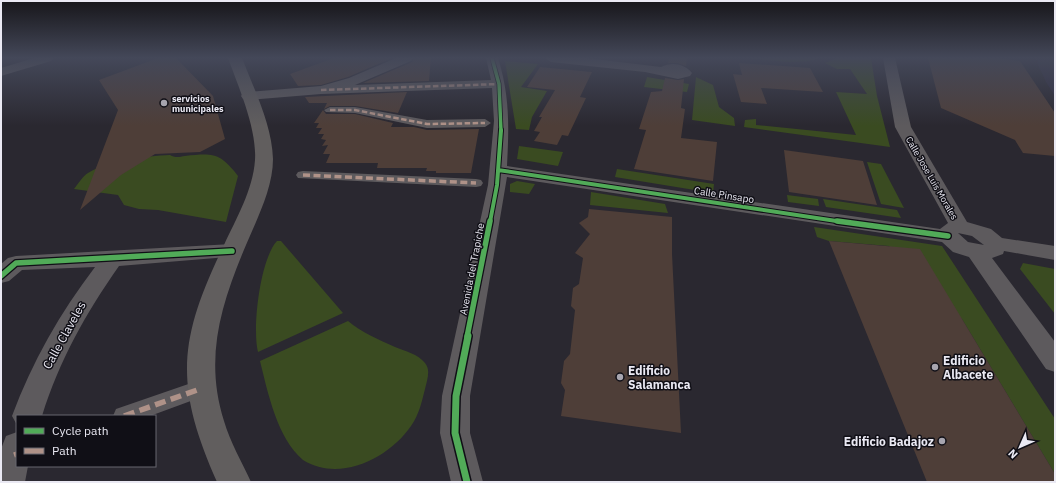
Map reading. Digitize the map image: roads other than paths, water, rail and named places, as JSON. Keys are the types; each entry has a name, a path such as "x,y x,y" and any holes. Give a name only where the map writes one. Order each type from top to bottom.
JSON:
{"main road":[{"path":"234,482 219,455 206,418 200,389 200,364 208,308 216,285 248,214 263,173 263,146 243,81"}],"street":[{"path":"321,90 355,81"},
{"name":"Avenida del Trapiche","path":"467,482 455,433 456,396 484,253 498,170 502,121 498,81"},
{"name":"Calle Jose Luis Morales","path":"894,81 903,127 954,231"},
{"path":"248,96 321,90 499,84"},
{"path":"330,110 355,110 427,124 485,123"},
{"name":"Calle Pinsapo","path":"498,170 924,234 954,231"},
{"path":"303,175 476,184"},
{"path":"954,231 960,246 1055,253"},
{"path":"986,247 1055,362"},
{"path":"1,276 16,263 112,259 232,251"},
{"name":"Calle Claveles","path":"27,415 48,360 78,307 112,259"},
{"path":"127,415 200,389"}],"place":[{"name":"servicios municipales","path":"164,103"},
{"name":"Edificio Albacete","path":"935,367"},
{"name":"Edificio Salamanca","path":"620,377"},
{"name":"Edificio Badajoz","path":"942,441"}]}
